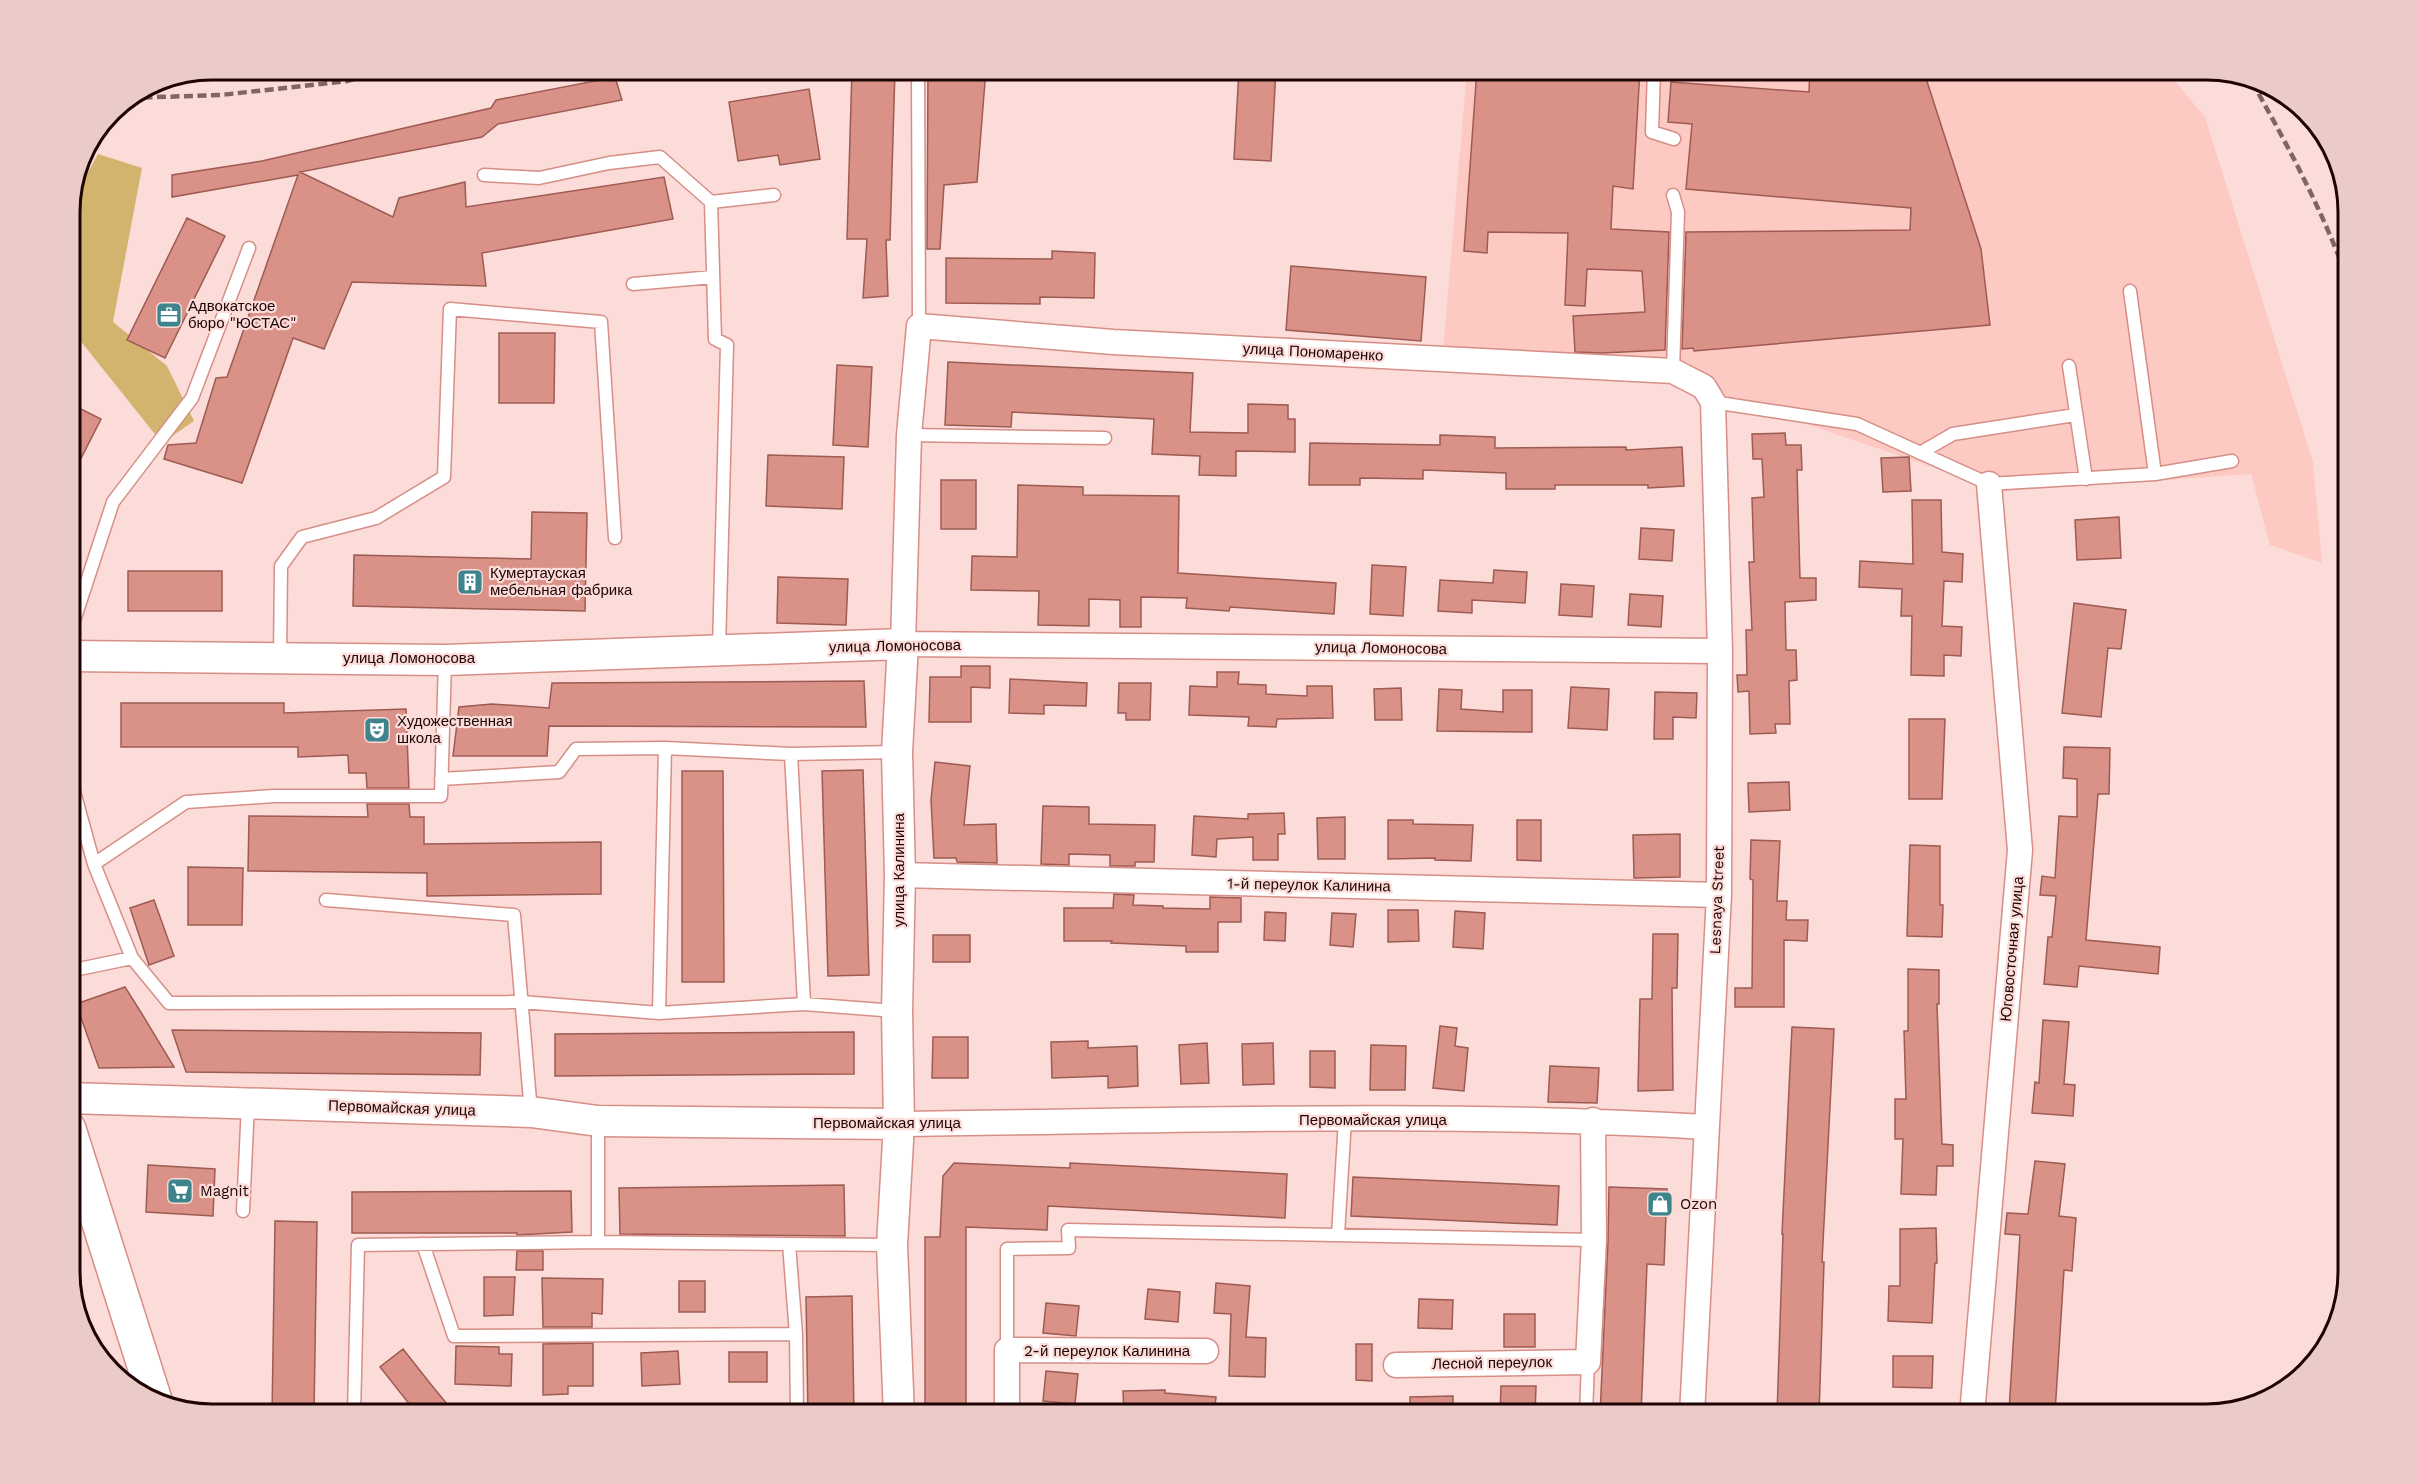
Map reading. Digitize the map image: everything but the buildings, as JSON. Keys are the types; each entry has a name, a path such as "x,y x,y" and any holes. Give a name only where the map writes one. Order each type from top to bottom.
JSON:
{"main road":[{"path":"80,1164 151,1389"}],"street":[{"name":"улица Пономаренко","path":"919,326 1125,342 1673,372 1708,394"},
{"name":"улица Калинина","path":"899,1404 892,1245 898,1124 897,1011 900,875 897,752 903,644 909,435 919,326"},
{"name":"Lesnaya Street","path":"1693,1404 1719,895 1720,651 1708,394"},
{"name":"Юговосточная улица","path":"1973,1404 2020,850 1989,484"},
{"name":"улица Ломоносова","path":"80,656 445,660 903,644 1720,651"},
{"name":"1-й переулок Калинина","path":"900,875 1719,895"},
{"name":"Первомайская улица","path":"80,1098 531,1112 598,1121 898,1124 1345,1119 1593,1120 1706,1127"},
{"path":"1588,1362 1594,1240 1593,1120"},
{"path":"1007,1350 1007,1404"},
{"name":"2-й переулок Калинина","path":"1007,1350 1206,1351"},
{"name":"Лесной переулок","path":"1396,1365 1588,1362"}],"lane":[{"path":"918,80 919,326"},
{"path":"1654,80 1652,132 1674,139"},
{"path":"484,175 539,178 609,164 660,158 711,202 774,195"},
{"path":"1673,195 1678,212 1673,372"},
{"path":"711,202 715,339 727,345 719,651"},
{"path":"80,602 113,502 192,398 249,248"},
{"path":"633,284 713,277"},
{"path":"2130,291 2155,474"},
{"path":"280,658 281,566 302,537 376,518 444,477 450,309 601,322 615,538"},
{"path":"2069,366 2086,479"},
{"path":"1708,394 1857,424 1989,484 2155,474 2232,461"},
{"path":"1920,453 1953,434 2075,415"},
{"path":"909,435 1105,438"},
{"path":"94,864 186,802 274,796 441,796 445,660"},
{"path":"441,779 559,772 576,749 665,748 790,754 897,752"},
{"path":"659,1013 665,748"},
{"path":"790,754 804,1004"},
{"path":"80,813 94,864 132,958 169,1003 522,1002 659,1013 804,1004 897,1011"},
{"path":"326,900 514,915 531,1112"},
{"path":"80,969 132,958"},
{"path":"243,1211 248,1103"},
{"path":"1338,1235 1345,1119"},
{"path":"598,1121 598,1242"},
{"path":"1007,1350 1007,1248 1069,1248 1068,1230 1594,1240"},
{"path":"354,1404 358,1245 598,1242 892,1245"},
{"path":"423,1244 454,1336 796,1334"},
{"path":"789,1244 796,1334 797,1404"},
{"path":"1586,1404 1588,1362"}],"shaded area":[{"path":"1466,80 2174,80 2205,117 2313,462 2322,563 2270,545 2251,474 2003,491 1735,400 1667,368 1443,352"},
{"path":"98,154 142,168 113,322 167,366 194,421 162,443 80,340 80,203 83,181"}],"railway":[{"path":"145,97 221,95 351,80"},
{"path":"2257,90 2304,179 2337,253"}],"place":[{"name":"Адвокатское бюро \"ЮСТАС\"","path":"169,315"},
{"name":"Кумертауская мебельная фабрика","path":"470,582"},
{"name":"Художественная школа","path":"377,730"},
{"name":"Magnit","path":"180,1191"},
{"name":"Ozon","path":"1660,1204"}]}
